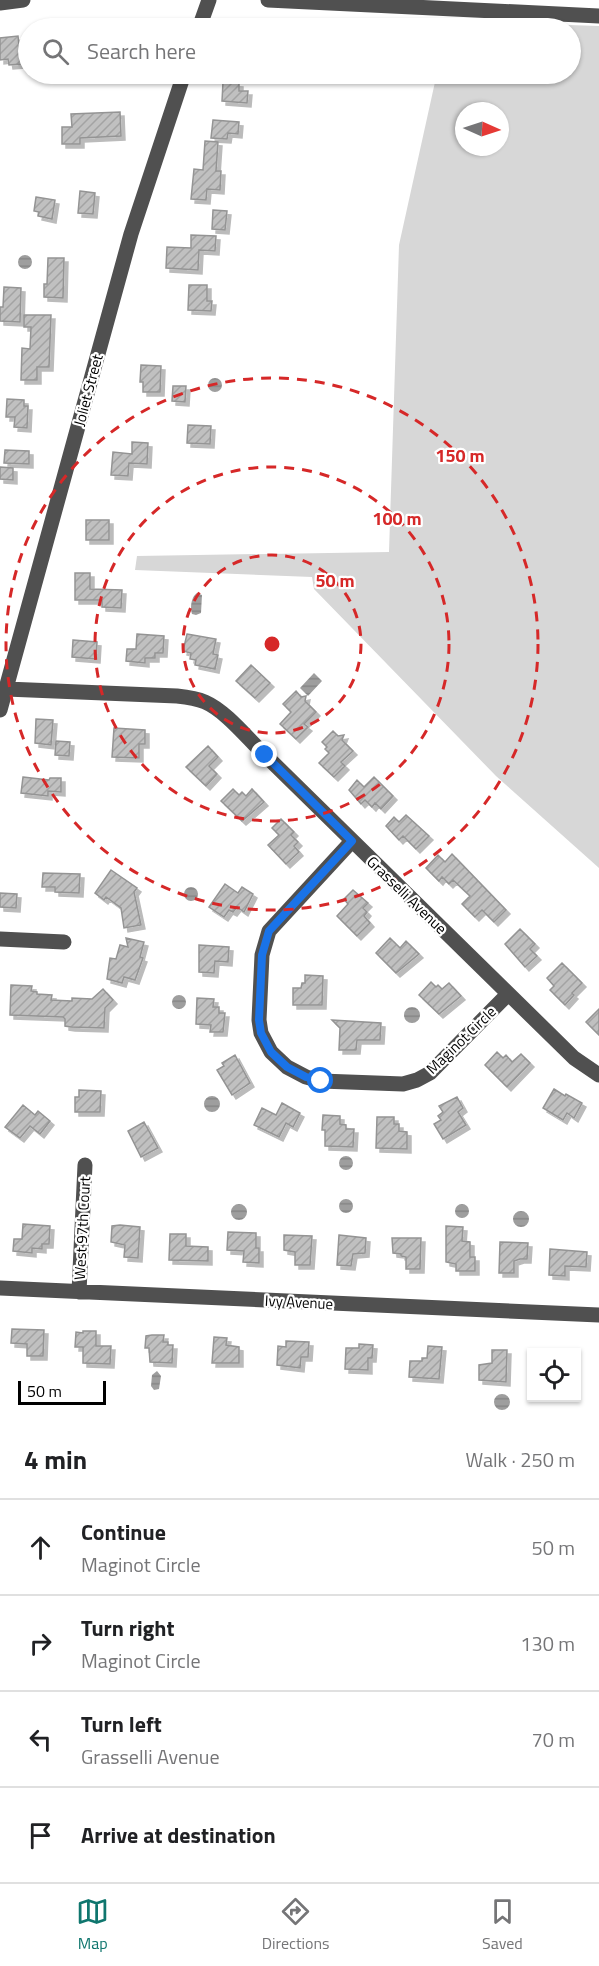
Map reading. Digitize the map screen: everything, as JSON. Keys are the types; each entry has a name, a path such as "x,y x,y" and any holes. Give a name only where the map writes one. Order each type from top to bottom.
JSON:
{"street":[{"path":"0,3 23,0"},
{"path":"203,18 209,0"},
{"path":"268,0 599,16"},
{"name":"Joliet Street","path":"0,710 131,234 181,84"},
{"name":"Grasselli Avenue","path":"6,689 177,696 194,698 218,710 574,1058 599,1075"},
{"name":"Maginot Circle","path":"352,841 269,931 262,955 259,1020 261,1033 271,1052 287,1067 306,1077 321,1081 403,1084 430,1073 508,994"},
{"path":"0,939 64,942"},
{"name":"West 97th Court","path":"79,1292 85,1165"},
{"name":"Ivy Avenue","path":"0,1288 599,1315"}],"shaded area":[{"path":"581,25 599,26 599,868 496,776 314,589 312,577 135,570 137,556 389,552 399,245 435,84 581,84"},
{"path":"25,255 30,257 32,262 30,267 25,269 20,267 18,262 20,257"},
{"path":"215,378 220,380 222,385 220,390 215,392 210,390 208,385 210,380"},
{"path":"197,593 202,595 201,613 196,615 192,614 191,606 193,597"},
{"path":"314,673 322,681 308,696 300,688"},
{"path":"191,887 196,889 198,894 196,899 191,901 186,899 184,894 186,889"},
{"path":"176,995 182,995 186,1002 182,1009 176,1009 172,1005 172,999"},
{"path":"409,1007 415,1007 420,1015 418,1021 409,1023 404,1018 404,1012"},
{"path":"212,1096 220,1104 212,1112 204,1104"},
{"path":"343,1156 349,1156 353,1163 349,1170 343,1170 339,1166 339,1160"},
{"path":"346,1199 351,1201 353,1206 351,1211 346,1213 341,1211 339,1206 341,1201"},
{"path":"239,1204 247,1212 239,1220 231,1212"},
{"path":"462,1204 467,1206 469,1211 467,1216 462,1218 457,1216 455,1211 457,1206"},
{"path":"521,1211 529,1219 521,1227 513,1219"},
{"path":"157,1371 161,1376 159,1389 154,1390 151,1386 152,1375"},
{"path":"502,1394 508,1396 510,1402 508,1408 502,1410 496,1408 494,1402 496,1396"}],"building":[{"path":"18,36 18,64 9,65 8,59 0,60 0,38"},
{"path":"223,84 239,84 239,91 248,91 247,103 222,101"},
{"path":"120,112 121,136 80,138 80,144 62,144 62,127 72,127 71,114"},
{"path":"213,120 239,122 238,134 228,133 227,139 211,138"},
{"path":"205,141 218,142 216,171 221,171 220,190 207,189 206,200 191,199 194,169 203,170"},
{"path":"80,191 95,193 93,214 78,213"},
{"path":"36,197 55,200 52,219 38,216 39,212 34,211"},
{"path":"213,210 227,211 225,230 212,229"},
{"path":"191,235 216,236 215,251 199,250 198,270 166,268 167,247 191,248"},
{"path":"48,258 64,258 63,298 44,297"},
{"path":"189,285 207,285 207,301 212,301 211,311 188,310"},
{"path":"4,287 21,288 20,322 0,321"},
{"path":"24,315 51,315 49,367 37,367 37,380 21,380 22,348 30,349 31,327 24,327"},
{"path":"141,365 161,366 160,392 143,392 143,382 140,382"},
{"path":"173,386 186,386 185,402 172,401"},
{"path":"7,399 24,400 24,406 28,406 27,428 14,427 15,417 6,417"},
{"path":"188,425 211,426 210,444 187,443"},
{"path":"132,442 148,443 147,464 129,463 128,476 111,475 113,452 132,454"},
{"path":"5,450 29,451 29,464 4,463"},
{"path":"0,467 13,468 13,480 0,479"},
{"path":"86,520 109,520 109,540 86,540"},
{"path":"75,573 90,573 90,589 122,590 121,608 102,607 102,600 75,600"},
{"path":"137,634 164,636 163,653 155,653 155,658 145,658 145,663 126,661 127,649 136,649"},
{"path":"187,634 216,639 213,654 218,655 215,669 195,665 196,660 190,659 191,653 183,651"},
{"path":"73,640 97,642 96,659 72,657"},
{"path":"251,665 270,683 255,698 236,681"},
{"path":"296,691 301,697 306,696 305,701 316,712 304,724 308,727 296,739 280,724 291,712 283,704"},
{"path":"36,719 53,720 51,745 35,743"},
{"path":"114,728 145,730 145,744 139,744 139,758 112,757"},
{"path":"333,731 338,736 344,735 342,740 353,751 341,762 345,766 334,777 319,763 329,753 322,742"},
{"path":"56,741 70,742 69,756 55,755"},
{"path":"208,746 218,757 209,766 217,774 206,786 186,767"},
{"path":"23,777 49,780 50,778 61,778 61,792 48,791 48,796 21,793"},
{"path":"374,777 393,796 381,809 375,803 372,807 365,800 361,804 349,790 357,780 364,787"},
{"path":"233,789 239,795 242,792 246,796 252,789 264,802 242,821 221,801"},
{"path":"406,815 429,836 416,849 403,836 399,840 386,826 394,817 399,822"},
{"path":"281,819 294,832 291,835 298,842 294,846 299,852 286,864 268,845 279,835 272,828"},
{"path":"452,854 506,910 494,922 482,910 475,917 462,904 470,896 453,880 449,884 442,877 439,881 426,868 438,855 445,862"},
{"path":"111,870 137,888 134,892 141,925 124,928 121,908 106,897 104,900 95,893"},
{"path":"43,873 80,874 79,893 55,892 55,887 42,887"},
{"path":"225,884 238,893 242,887 253,894 244,912 237,907 233,912 229,910 224,917 209,907"},
{"path":"353,890 368,903 363,908 367,912 364,916 370,923 357,936 337,916 348,904 344,899"},
{"path":"0,893 17,894 16,908 0,907"},
{"path":"520,929 535,944 530,949 537,956 525,967 505,944"},
{"path":"126,938 144,942 140,957 143,958 135,980 124,977 122,983 107,979 110,958 116,959 120,945 128,947"},
{"path":"390,938 400,948 406,941 419,954 396,973 376,953"},
{"path":"199,945 229,947 228,962 215,961 214,973 199,972"},
{"path":"562,963 582,983 565,1005 550,990 554,986 547,978"},
{"path":"305,975 323,976 322,1005 293,1005 293,988 301,988 302,983 305,983"},
{"path":"431,982 442,989 449,983 461,996 439,1014 419,995"},
{"path":"11,985 32,986 31,991 37,994 52,995 51,1000 72,1001 72,998 92,999 103,989 113,1000 105,1008 104,1028 71,1027 65,1026 63,1017 10,1015"},
{"path":"197,998 214,999 213,1007 219,1007 219,1013 225,1013 223,1032 210,1032 211,1025 196,1024"},
{"path":"599,1009 599,1035 586,1022"},
{"path":"332,1020 381,1023 380,1040 357,1040 356,1050 339,1050 340,1028"},
{"path":"497,1052 503,1058 506,1055 512,1062 521,1054 530,1063 507,1087 485,1065"},
{"path":"235,1055 250,1083 232,1095 217,1070 224,1066 222,1063"},
{"path":"554,1089 582,1103 574,1118 567,1113 563,1120 543,1108"},
{"path":"79,1090 101,1091 100,1112 75,1112 75,1097 79,1097"},
{"path":"457,1097 463,1108 458,1112 466,1125 443,1139 434,1124 441,1120 438,1116 443,1112 439,1106"},
{"path":"282,1103 300,1113 293,1127 286,1123 279,1137 254,1125 262,1108 276,1115"},
{"path":"23,1105 35,1115 38,1111 50,1121 40,1134 30,1126 20,1138 5,1127"},
{"path":"323,1115 340,1116 340,1124 346,1125 346,1129 354,1129 353,1147 325,1146 325,1130 322,1130"},
{"path":"377,1117 394,1117 394,1124 399,1124 399,1131 407,1132 407,1149 376,1148"},
{"path":"144,1122 158,1148 141,1157 128,1131"},
{"path":"23,1224 50,1226 49,1244 42,1244 42,1249 32,1248 32,1253 13,1251 14,1239 22,1239"},
{"path":"112,1226 140,1227 138,1258 124,1257 125,1245 111,1242"},
{"path":"446,1226 463,1227 462,1241 470,1242 470,1257 475,1257 475,1271 456,1271 456,1264 446,1262"},
{"path":"228,1232 256,1233 259,1263 243,1262 244,1251 227,1250"},
{"path":"170,1234 186,1234 186,1246 208,1247 208,1261 169,1260"},
{"path":"284,1235 312,1236 310,1265 295,1265 295,1252 284,1250"},
{"path":"339,1235 366,1238 365,1253 353,1254 351,1266 337,1265"},
{"path":"392,1238 421,1238 420,1269 406,1269 406,1257 393,1253"},
{"path":"500,1242 528,1243 527,1259 514,1261 514,1273 499,1273"},
{"path":"550,1249 587,1252 586,1267 565,1266 565,1276 549,1275"},
{"path":"12,1329 44,1330 43,1356 27,1356 27,1344 11,1343"},
{"path":"83,1331 96,1331 96,1346 111,1346 110,1364 83,1363 83,1347 75,1347 76,1332 83,1333"},
{"path":"164,1335 163,1342 173,1345 172,1363 150,1362 149,1348 145,1348 146,1336"},
{"path":"214,1337 227,1338 226,1345 239,1347 239,1363 212,1363"},
{"path":"286,1341 309,1342 308,1357 301,1357 300,1368 277,1365 278,1346 286,1347"},
{"path":"359,1344 373,1345 372,1358 368,1358 368,1370 345,1369 346,1348 359,1348"},
{"path":"428,1346 442,1347 439,1379 409,1377 410,1361 422,1361 422,1358 427,1358"},
{"path":"492,1350 507,1350 506,1382 479,1380 479,1365 492,1363"}],"route":[{"path":"265,755 352,841 269,931 263,946 259,1020 261,1033 271,1052 287,1067 306,1077 321,1081"}]}
